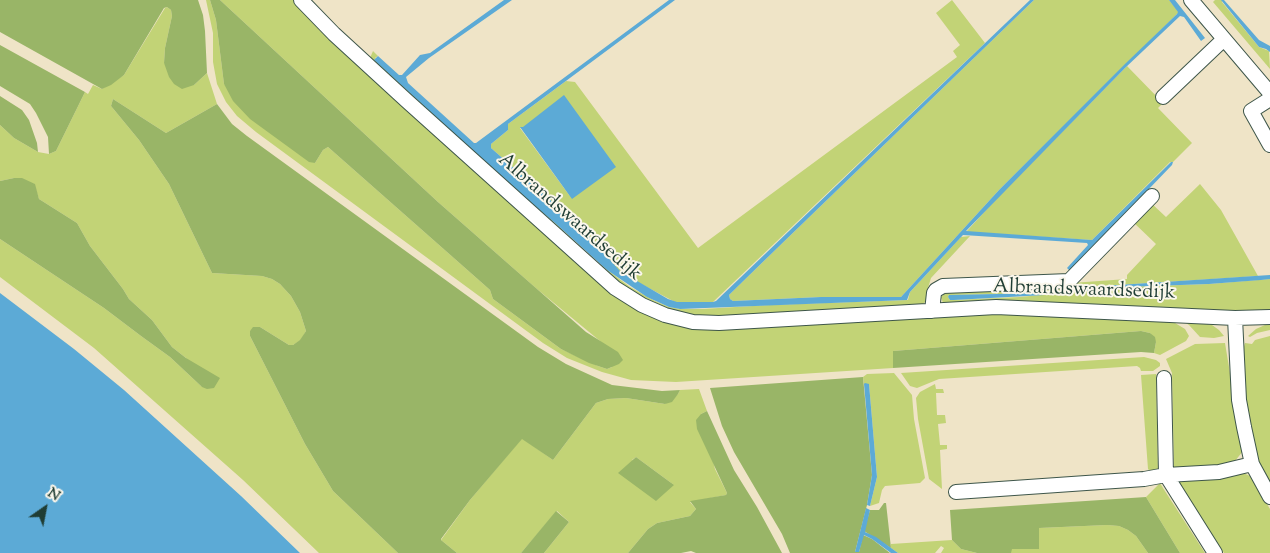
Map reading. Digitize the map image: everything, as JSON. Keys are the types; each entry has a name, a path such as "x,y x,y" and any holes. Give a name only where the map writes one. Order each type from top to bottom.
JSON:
{"street":[{"name":"Albrandswaardsedijk","path":"301,0 342,41 615,288 642,305 665,315 680,319 719,323 1015,307 1235,318 1270,317"},
{"path":"1191,0 1270,93"},
{"path":"1163,97 1224,40"},
{"path":"1270,99 1251,112 1270,145"},
{"name":"Albrandswaardsedijk","path":"932,311 934,293 942,286 1069,281 1152,196"},
{"path":"1235,318 1239,400 1252,464 1270,497"},
{"path":"1164,378 1166,475 1215,553"},
{"path":"956,492 1219,472 1252,464"}],"green space":[{"path":"0,0 198,0 203,15 205,31 207,73 194,85 182,89 174,84 169,77 164,63 165,48 172,16 171,10 167,7 164,8 124,75 102,89 0,32"},
{"path":"206,0 210,0 216,20 224,84 315,163 323,150 328,147 490,290 493,299 561,349 598,366 607,369 612,367 600,341 537,289 438,202 220,0 293,0 331,37 606,287 663,319 978,313 1165,317 1185,329 1189,336 1186,341 1160,355 1154,353 1156,342 1150,333 1141,331 893,351 893,368 676,382 631,380 602,372 567,358 543,343 256,132 237,116 226,102 217,84 213,62 213,33"},
{"path":"210,0 220,0 438,202 586,332 618,352 623,360 619,364 607,369 589,363 561,349 493,299 490,290 328,147 323,150 315,163 309,162 250,119 233,101 224,84 216,20"},
{"path":"952,0 985,43 713,302 675,302 626,276 614,266 579,225 491,148 491,144 508,130 508,124 566,81 575,82 698,248 957,57 953,51 960,45 936,13","holes":["523,127 572,199 520,128"]},
{"path":"1034,0 1169,0 1179,12 999,190 901,297 821,297 733,301 730,299 729,295"},
{"path":"1215,0 1222,0 1259,47 1269,51 1270,69 1213,2"},
{"path":"167,7 171,10 172,16 165,48 164,63 194,85 207,73 217,104 166,133 113,99 111,106 139,140 169,184 212,273 262,276 280,284 291,296 300,312 306,331 301,340 293,345 289,345 260,327 250,331 250,336 305,444 333,491 398,553 319,553 243,480 94,348 0,277 0,239 104,308 170,357 202,387 186,358 172,347 152,320 129,299 90,246 77,223 39,199 34,184 14,178 0,181 0,125 14,138 38,152 49,154 56,151 85,92 88,94 93,85 102,89 124,75"},
{"path":"0,45 85,92 56,151 49,154 48,137 30,104 0,86"},
{"path":"373,51 378,56 375,58 455,134 597,262 630,287 669,307 702,309 908,300 910,292 961,237 970,236 931,278 927,300 922,305 720,319 691,316 657,307 618,284 370,58"},
{"path":"1127,66 1163,103 1158,108 1192,143 1173,162 1170,162 1092,240 966,232 999,196"},
{"path":"0,96 22,110 29,120 38,152 14,138 0,125"},
{"path":"113,99 166,133 217,104 232,124 247,136 538,347 566,364 612,385 662,391 680,390 678,394 672,402 665,404 626,398 608,399 596,403 553,460 522,439 470,500 441,539 457,553 398,553 333,491 305,444 250,336 250,331 253,327 260,327 289,345 293,345 300,340 306,331 300,312 291,296 280,284 262,276 212,273 169,184 139,140 111,106"},
{"path":"22,178 35,184 39,199 77,223 90,246 129,299 152,320 172,347 186,358 220,378 214,388 207,389 202,387 170,357 104,308 0,239 0,181"},
{"path":"1200,184 1221,210 1258,276 1103,286 1044,293 949,295 948,297 950,300 954,300 1020,297 1124,287 1209,284 1270,279 1270,310 1234,312 946,305 943,303 941,297 947,292 1127,279 1127,275 1156,244 1132,221 1150,202 1166,217"},
{"path":"1178,318 1212,325 1224,336 1214,338 1200,337 1189,325"},
{"path":"1270,325 1270,330 1248,336 1256,329"},
{"path":"1141,331 1150,333 1155,337 1154,353 1141,352 893,368 893,351"},
{"path":"1270,336 1270,485 1258,461 1251,439 1246,402 1243,350 1245,343 1252,344 1255,340"},
{"path":"1225,343 1243,451 1235,461 1226,464 1174,471 1172,373 1166,359 1195,344"},
{"path":"1144,357 1156,360 1160,363 1160,366 1153,371 1141,371 1137,366 939,379 917,388 910,386 901,373"},
{"path":"894,373 912,395 914,419 925,478 920,483 885,486 879,503 870,506 877,477 869,384 864,384 863,377 867,374"},
{"path":"1156,374 1158,472 1152,473 1148,469 1141,375"},
{"path":"863,377 872,475 867,505 855,552 859,552 863,535 872,539 890,553 790,553 782,534 734,452 722,426 710,388"},
{"path":"935,384 936,389 943,389 944,393 936,393 937,415 945,415 946,423 938,424 940,445 947,445 947,449 940,450 942,489 929,479 916,398 920,392"},
{"path":"699,389 707,411 701,414 715,469 727,493 726,495 690,502 696,509 690,516 657,523 648,529 628,553 544,553 569,522 557,511 521,553 457,553 441,540 470,500 522,438 553,460 596,403 608,399 626,398 665,404 678,394 680,390","holes":["636,457 674,485 632,460"]},
{"path":"707,411 734,470 782,553 696,553 691,551 681,553 628,553 648,529 657,523 690,516 696,509 690,501 726,495 727,493 697,429 696,420"},
{"path":"636,457 674,485 656,501 618,473"},
{"path":"1241,472 1250,476 1270,509 1270,553 1224,553 1179,484 1180,482"},
{"path":"1160,483 1205,553 1180,553 1146,497"},
{"path":"1146,497 1180,553 1148,553 1136,536 1128,530 1119,526 1107,525 1039,528 1039,549 1012,549 1011,553 977,553 961,549 952,540 950,510"},
{"path":"886,503 891,548 864,531 870,510 879,510"},
{"path":"556,511 569,522 544,553 521,553"},
{"path":"1119,526 1128,530 1136,536 1148,553 1011,553 1011,549 1039,528"},
{"path":"952,540 961,549 977,553 941,553 944,548 941,546 935,553 898,553 891,548 891,544"}],"water":[{"path":"504,0 512,0 429,58 406,77 408,83 474,143 669,0 675,0 508,124 508,130 491,144 491,148 579,225 620,271 668,299 677,302 716,301 1030,0 1034,0 729,295 730,299 733,301 821,297 901,297 999,190 1177,14 1178,12 1169,0 1175,0 1205,38 1201,41 1184,17 1180,16 1125,68 966,231 1092,240 1173,162 1070,271 1067,268 1088,245 1087,243 963,235 910,292 907,300 680,309 669,307 647,297 607,270 512,187 374,60 378,56 399,75 402,75 420,55 430,53"},
{"path":"1221,0 1224,0 1259,40 1270,46 1270,52 1259,47"},
{"path":"564,95 616,167 572,199 520,127 523,127"},
{"path":"1270,275 1270,279 1209,284 1124,287 1045,295 954,300 950,300 948,297 949,295 1044,293 1103,286"},
{"path":"0,293 124,390 241,496 300,553 0,553"},
{"path":"865,383 869,384 877,477 870,506 867,505 872,475"},
{"path":"866,508 870,510 865,532 876,537 898,553 891,553 864,535 859,552 855,552"}]}
